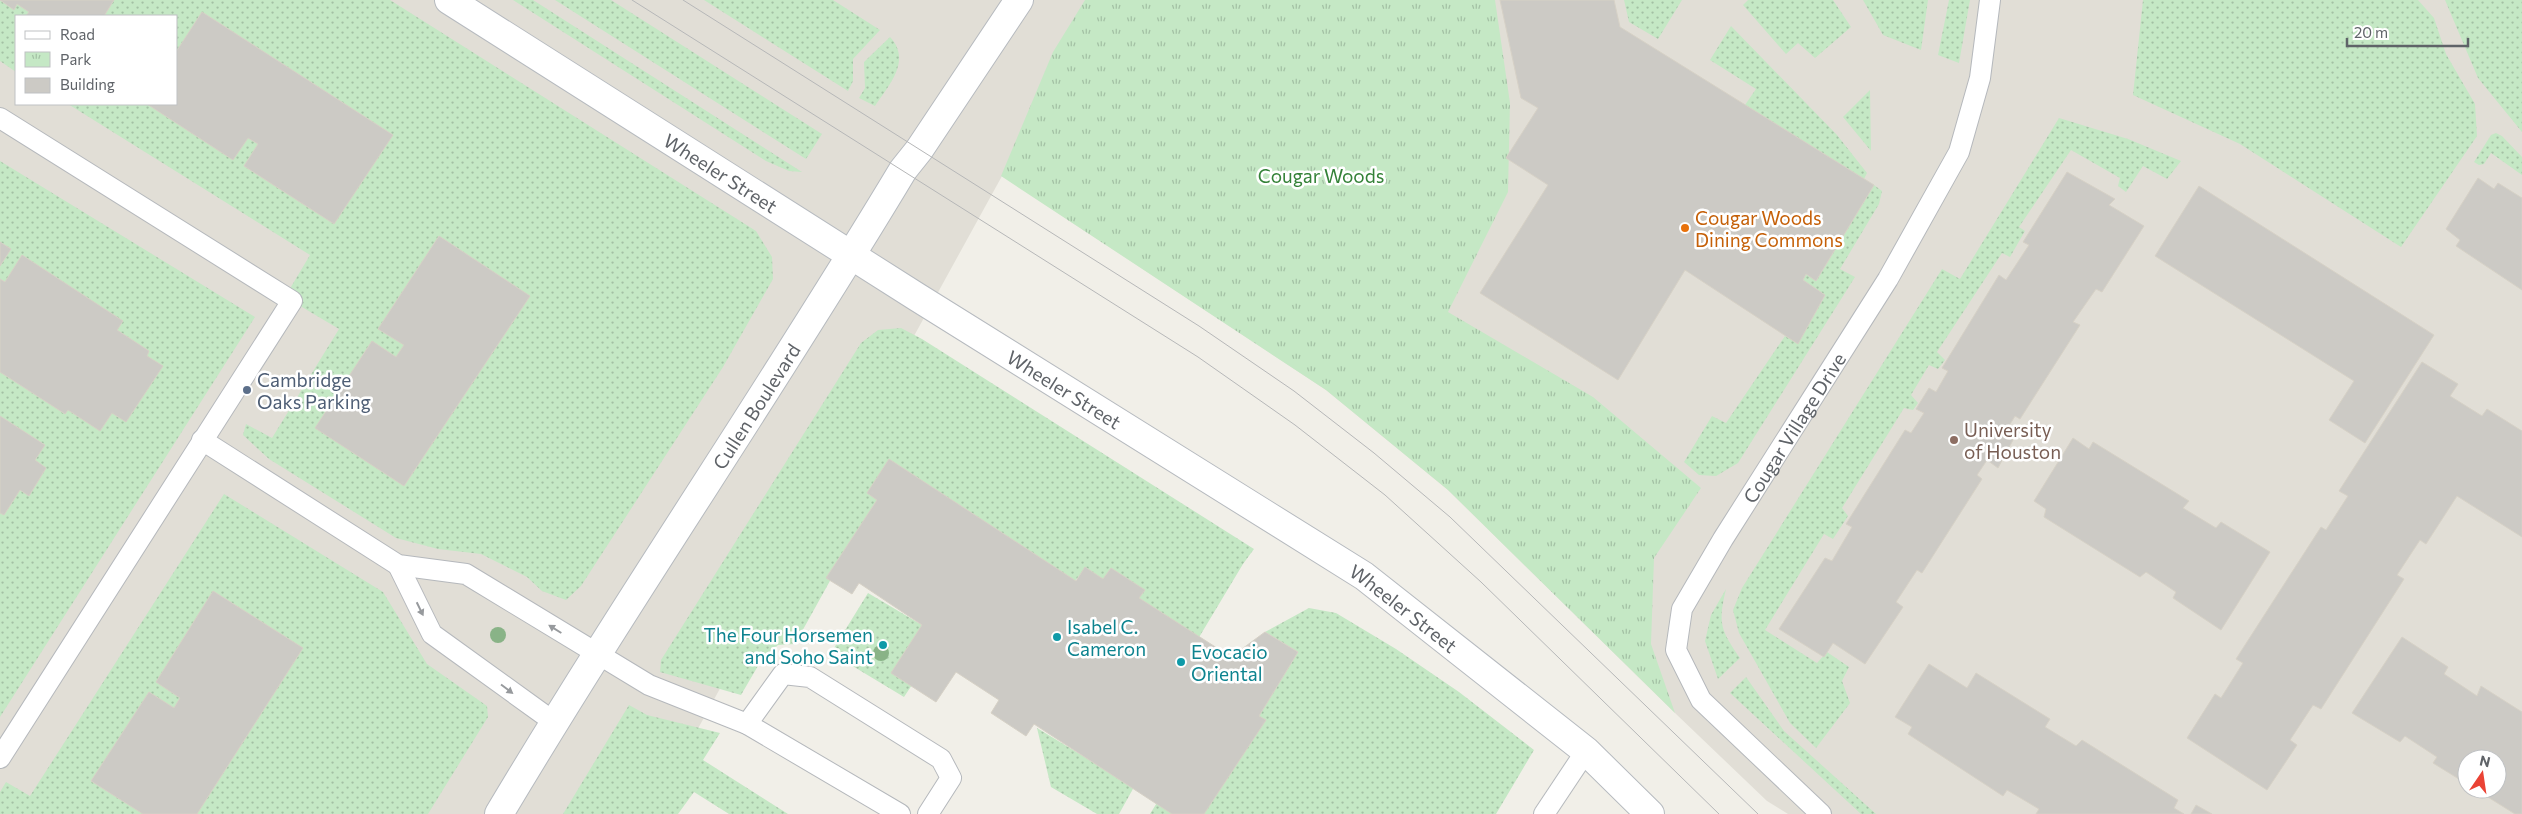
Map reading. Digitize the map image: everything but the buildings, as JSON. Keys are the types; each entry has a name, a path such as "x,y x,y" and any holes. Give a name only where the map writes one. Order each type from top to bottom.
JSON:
{"main road":[{"name":"Wheeler Street","path":"449,0 1364,576 1586,751 1650,814"},
{"name":"Cullen Boulevard","path":"499,814 596,654 715,472 903,170 919,150 1019,0"}],"lane":[{"name":"Cougar Village Drive","path":"1821,814 1701,700 1676,650 1682,609 1723,539 1888,279 1959,152 1980,78 1990,0"},
{"path":"0,118 292,301 0,758"},
{"path":"202,440 398,565 466,574 650,685 747,724 900,814"},
{"path":"398,565 432,634 554,722"},
{"path":"747,724 783,674 810,677 941,759 951,778 928,814"},
{"path":"1544,814 1586,751"}],"shaded area":[{"name":"University of Houston","path":"0,0 2522,0 2522,814 1788,814 1767,801 1448,490 1326,390 1002,176 651,814 0,814"}],"green space":[{"path":"0,0 390,0 756,231 772,257 773,279 723,367 581,586 566,600 542,591 527,577 481,554 438,549 396,538 269,459 243,435 246,424 272,438 339,329 285,297 310,255 70,105 178,105 178,15 15,15 15,71 0,61"},
{"path":"513,0 533,0 802,172 789,171 766,161"},
{"path":"555,0 611,0 822,134 806,159"},
{"path":"704,0 833,0 880,30 853,59 853,81 848,91"},
{"name":"Cougar Woods","path":"1085,0 1495,0 1510,103 1508,192 1448,312 1593,397 1701,488 1654,558 1651,644 1675,713 1448,490 1326,390 1001,176 1053,52"},
{"path":"1624,0 1682,0 1658,39 1629,22"},
{"path":"1748,0 1833,0 1851,27 1815,58 1798,43 1786,54 1743,5"},
{"path":"1863,0 1928,0 1921,50 1883,35"},
{"path":"1949,0 1970,0 1959,63 1938,55"},
{"path":"2143,0 2418,0 2434,18 2446,54 2475,104 2477,136 2401,247 2240,144 2133,95"},
{"path":"2445,0 2522,0 2522,132 2478,78"},
{"path":"1731,26 1837,135 1867,173 1864,179 1745,105 1756,89 1710,60"},
{"path":"890,37 896,46 899,63 892,81 875,106 859,98 865,88 864,62"},
{"path":"1870,90 1871,151 1843,117"},
{"path":"2059,118 2128,139 2181,161 2167,179 2143,166 2126,192 2118,186 2120,178 2071,150 2019,227 2025,231 2010,257 2002,253 1937,352 1945,360 1938,369 1929,365 1911,395 1918,403 1913,410 1904,408 1842,508 1848,516 1833,539 1824,534 1765,630 1817,663 1827,652 1849,667 1842,681 1850,703 1816,748 1790,723 1739,633 1733,610 1742,588 1942,269 1960,279"},
{"path":"2496,133 2502,136 2522,157 2522,175 2491,153 2484,164 2479,165 2474,162 2491,135"},
{"path":"0,161 255,317 0,717"},
{"path":"1874,185 1882,191 1879,204 1840,269 1855,277 1738,463 1716,476 1699,475 1684,462 1712,416 1726,423 1785,336 1798,343 1825,296 1803,280 1806,274 1816,281"},
{"path":"901,328 922,339 1254,549 1198,639 1085,569 1074,582 881,500 836,570 795,644 778,645 762,659 741,695 660,672 661,660 861,343 878,330"},
{"path":"224,494 383,592 427,664 487,706 488,717 428,814 0,814 0,792 6,782 30,796"},
{"path":"1726,589 1722,610 1722,625 1728,640 1740,658 1718,679 1705,641 1711,615"},
{"path":"868,593 922,625 919,632 939,644 904,697 831,653"},
{"path":"1309,608 1336,613 1396,649 1459,692 1534,750 1496,814 1197,814 1298,652 1265,632"},
{"path":"1746,677 1784,731 1876,814 1861,814 1730,693"},
{"path":"629,705 647,715 720,733 703,760 788,814 729,814 694,792 678,814 563,814"},
{"path":"1037,728 1134,787 1119,814 1097,814 1051,787"},
{"path":"1158,801 1180,814 1150,814"}],"tram line":[{"path":"632,0 1198,357 1295,425 1385,495 1481,582 1719,814"},
{"path":"683,0 1199,326 1294,391 1374,453 1450,517 1758,814"}],"place":[{"name":"Cougar Woods Dining Commons","path":"1685,228"},
{"name":"Cambridge Oaks Parking","path":"247,390"},
{"name":"University of Houston","path":"1954,440"},
{"name":"Isabel C. Cameron","path":"1057,637"},
{"name":"The Four Horsemen and Soho Saint","path":"883,645"},
{"name":"Evocacio Oriental","path":"1181,662"}]}
